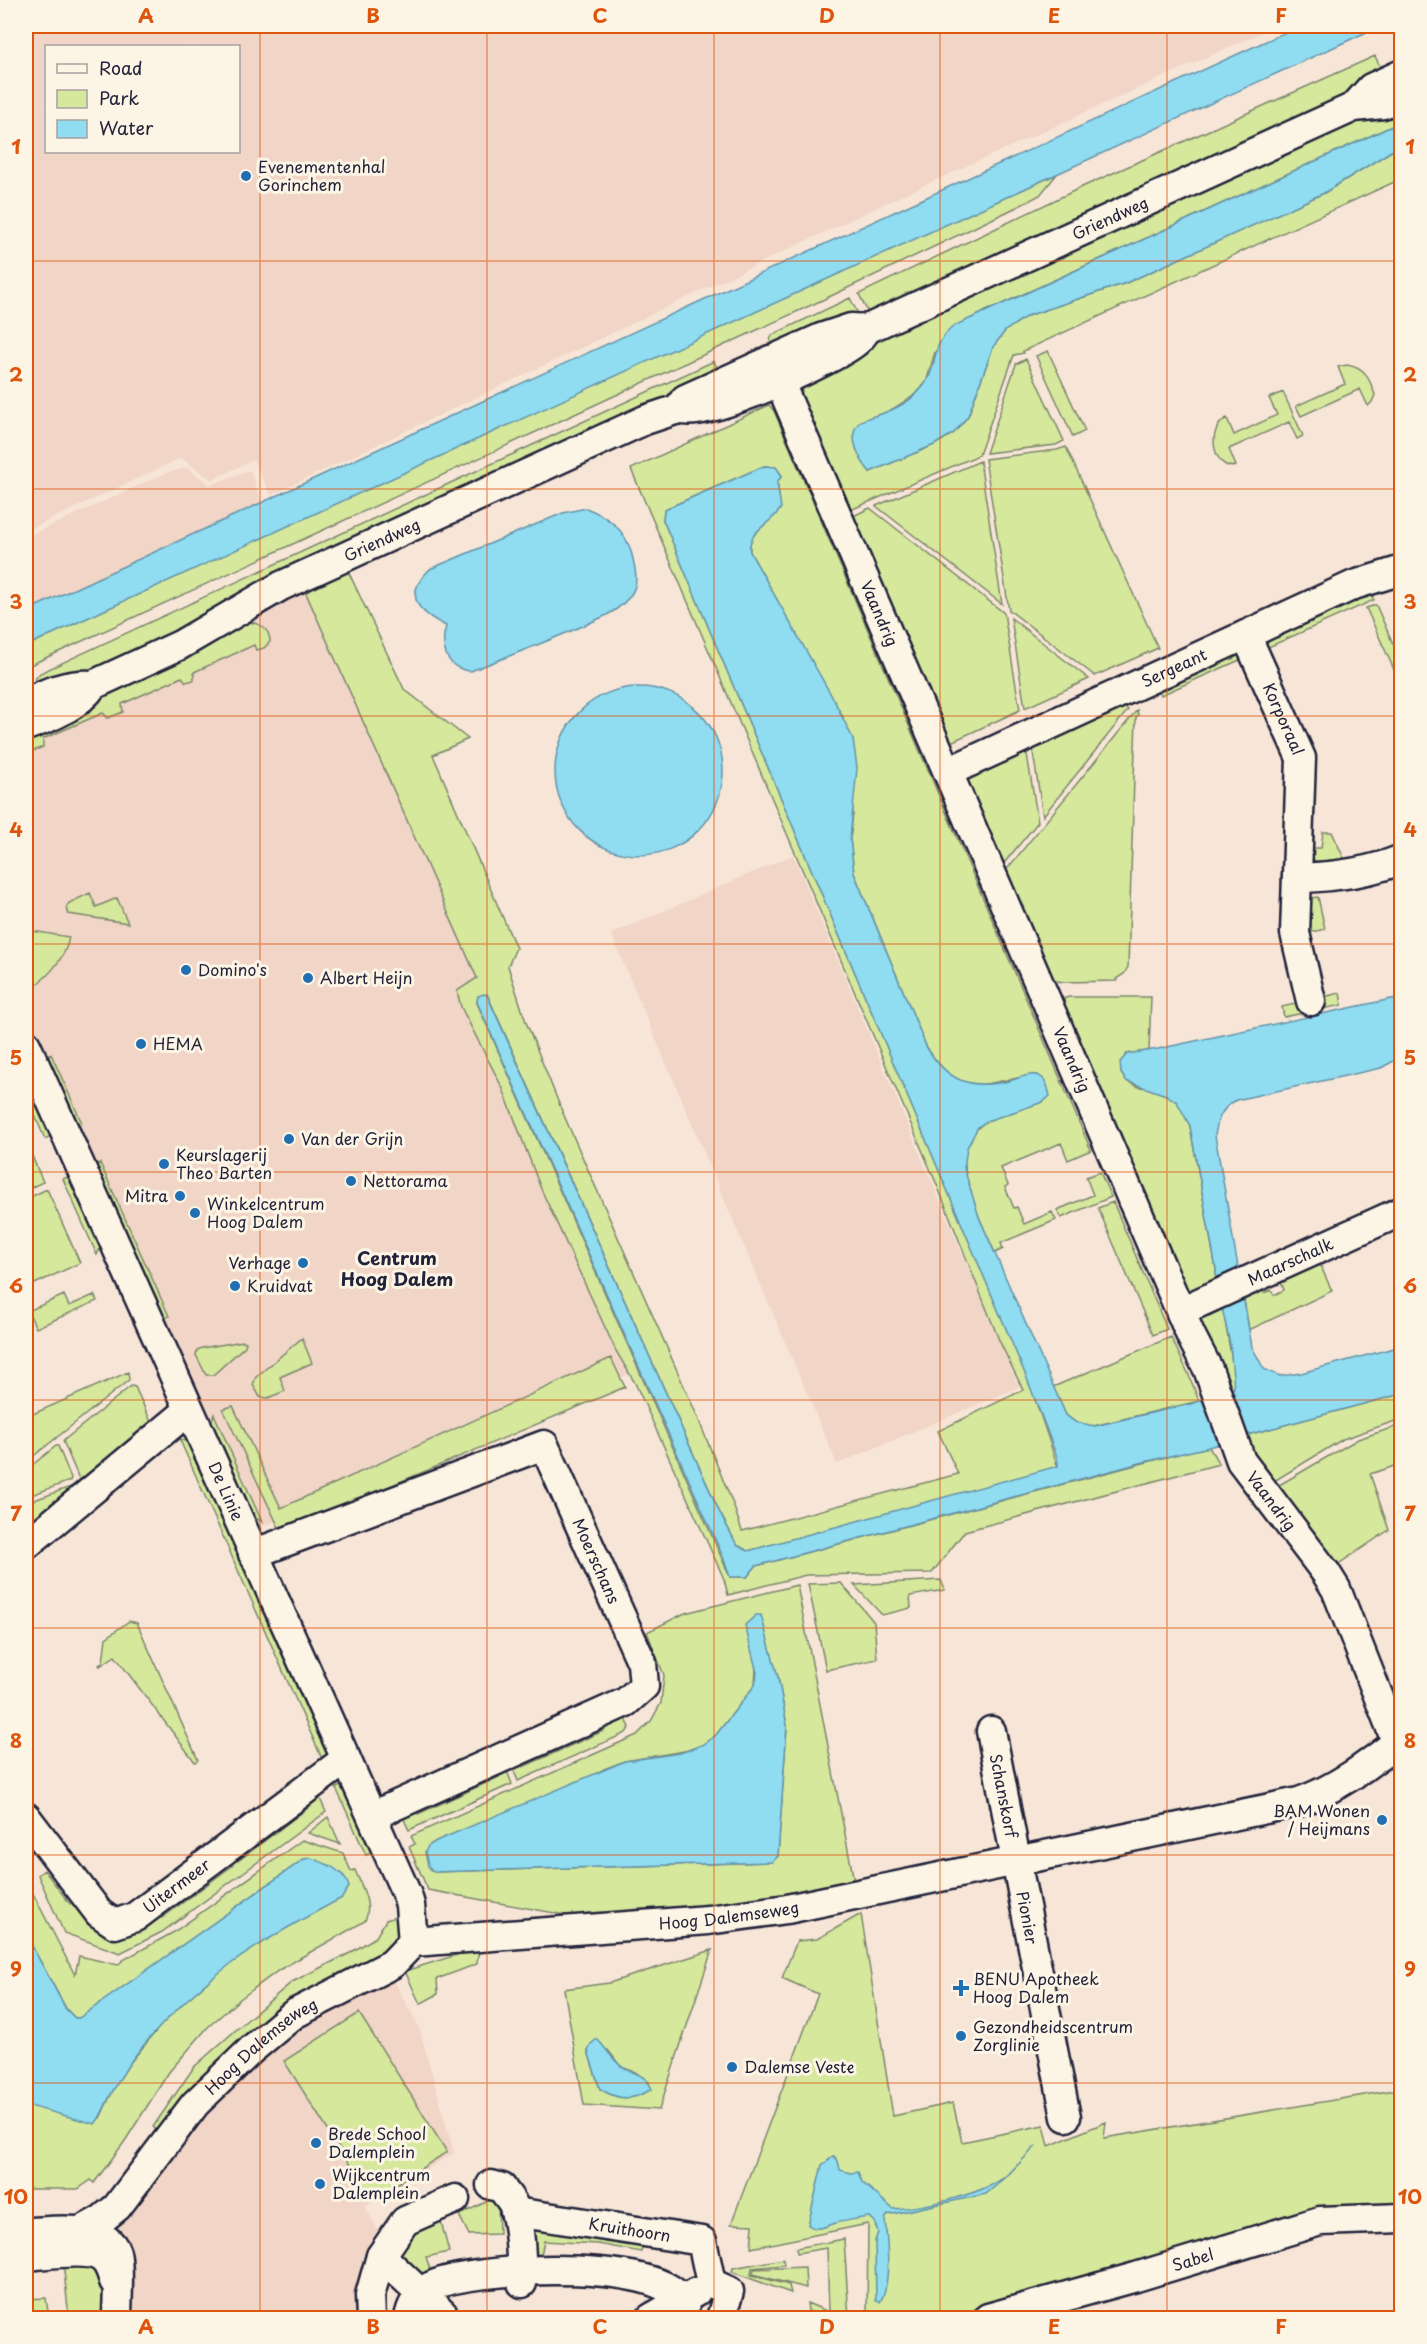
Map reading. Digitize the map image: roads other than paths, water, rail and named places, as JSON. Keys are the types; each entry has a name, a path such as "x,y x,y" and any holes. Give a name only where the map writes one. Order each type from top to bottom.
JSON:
{"street":[{"name":"Griendweg","path":"1354,106 1371,88 1401,74"},
{"name":"Griendweg","path":"26,703 36,697 78,684 93,685 180,645 281,586 634,425 678,409 685,399 775,371 821,338 851,328 867,329 1354,106 1383,104 1401,95"},
{"name":"Vaandrig","path":"775,371 948,772 1191,1307 1238,1455 1336,1589 1399,1750"},
{"name":"Sergeant","path":"948,772 1354,585 1401,570"},
{"name":"Korporaal","path":"1246,635 1301,758 1295,933 1311,1001"},
{"name":"Griendweg","path":"26,726 86,696 93,685"},
{"path":"1297,878 1323,878 1382,868 1401,859"},
{"name":"De Linie","path":"26,1045 406,1894 410,1905 413,1942"},
{"name":"Maarschalk","path":"1191,1307 1401,1211"},
{"path":"26,1545 189,1410"},
{"name":"Moerschans","path":"253,1554 544,1445 558,1475 642,1663 644,1686 626,1702 372,1816"},
{"name":"Schanskorf","path":"991,1731 1017,1861"},
{"name":"Hoog Dalemseweg","path":"87,2240 133,2187 195,2104 252,2049 294,2014 392,1964 413,1942 719,1919 787,1909 1299,1802 1317,1796 1399,1750"},
{"name":"Uitermeer","path":"26,1817 99,1913 115,1924 135,1917 346,1759"},
{"name":"Pionier","path":"1017,1861 1066,2117"},
{"path":"491,2185 502,2188 514,2204 521,2276"},
{"path":"371,2319 370,2295 381,2256 405,2221 454,2199"},
{"name":"Kruithoorn","path":"515,2212 702,2241 725,2289 721,2319"},
{"name":"Sabel","path":"988,2319 1320,2221 1401,2218"},
{"path":"26,2232 87,2240 112,2246 116,2252 117,2307"},
{"path":"26,2256 87,2240"},
{"path":"381,2256 415,2307 443,2314"},
{"path":"415,2307 430,2287 445,2282 590,2271 643,2279 667,2287 676,2292 682,2310"},
{"path":"651,2319 682,2310 725,2289"}],"water":[{"path":"1299,26 1380,26 26,646 26,611"},
{"path":"1401,122 1401,145 1324,193 1126,283 1027,316 1005,331 993,347 968,416 954,433 934,445 870,472 863,462 854,440 856,427 867,418 894,409 917,393 930,375 941,341 954,326"},
{"path":"764,466 776,467 782,476 777,482 781,508 752,538 750,552 834,700 853,739 857,768 850,839 854,873 926,1046 942,1068 960,1080 995,1084 1033,1075 1043,1078 1048,1087 1050,1096 1043,1102 987,1121 978,1127 967,1148 964,1168 979,1217 1066,1415 1075,1422 1095,1426 1194,1403 1234,1388 1230,1344 1216,1280 1216,1269 1190,1126 1177,1102 1166,1095 1126,1081 1121,1073 1120,1062 1127,1054 1401,997 1401,1057 1381,1068 1236,1100 1221,1115 1215,1135 1252,1347 1264,1369 1280,1376 1301,1373 1401,1346 1401,1394 756,1566 747,1577 730,1577 477,1002 478,996 487,995 719,1511 737,1545 748,1551 1058,1466 1057,1457 1026,1376 663,520 664,511 670,507"},
{"path":"586,508 609,520 626,538 635,566 636,579 635,586 627,599 611,613 590,623 471,671 455,666 446,655 444,648 446,626 421,609 415,595 417,587 430,569 563,513"},
{"path":"639,687 671,693 686,701 698,712 709,724 717,739 723,771 717,803 709,818 698,830 686,841 671,849 639,855 607,849 592,841 580,830 569,818 561,803 555,771 561,739 569,724 580,712 592,701 607,693"},
{"path":"756,1615 761,1615 778,1677 787,1726 778,1856 772,1862 434,1872 428,1866 425,1852 428,1846 436,1841 625,1761 680,1753 704,1744 716,1735 755,1685 757,1673 745,1625"},
{"path":"311,1858 334,1868 347,1881 349,1887 342,1898 254,1948 180,2006 134,2057 95,2124 26,2105 26,1935 66,2009 75,2018 79,2018 304,1859"},
{"path":"597,2039 618,2063 625,2069 642,2076 652,2089 638,2096 626,2098 614,2096 600,2089 588,2051"},
{"path":"834,2156 840,2170 858,2172 862,2182 893,2209 934,2203 978,2191 1002,2179 1016,2166 986,2194 888,2215 885,2219 886,2284 880,2302 876,2301 875,2241 878,2232 874,2222 869,2217 818,2228 808,2225 822,2165"}],"place":[{"name":"Evenementenhal Gorinchem","path":"246,176"},
{"name":"Domino's","path":"186,970"},
{"name":"Albert Heijn","path":"308,978"},
{"name":"HEMA","path":"141,1044"},
{"name":"Van der Grijn","path":"289,1139"},
{"name":"Keurslagerij Theo Barten","path":"164,1164"},
{"name":"Nettorama","path":"351,1181"},
{"name":"Mitra","path":"180,1196"},
{"name":"Winkelcentrum Hoog Dalem","path":"195,1213"},
{"name":"Verhage","path":"303,1263"},
{"name":"Kruidvat","path":"235,1286"},
{"name":"BAM Wonen / Heijmans","path":"1382,1820"},
{"name":"BENU Apotheek Hoog Dalem","path":"961,1988"},
{"name":"Gezondheidscentrum Zorglinie","path":"961,2036"},
{"name":"Dalemse Veste","path":"732,2067"},
{"name":"Brede School Dalemplein","path":"316,2143"},
{"name":"Wijkcentrum Dalemplein","path":"320,2184"}],"district":[{"name":"Centrum Hoog Dalem","path":"397,1269"}]}
